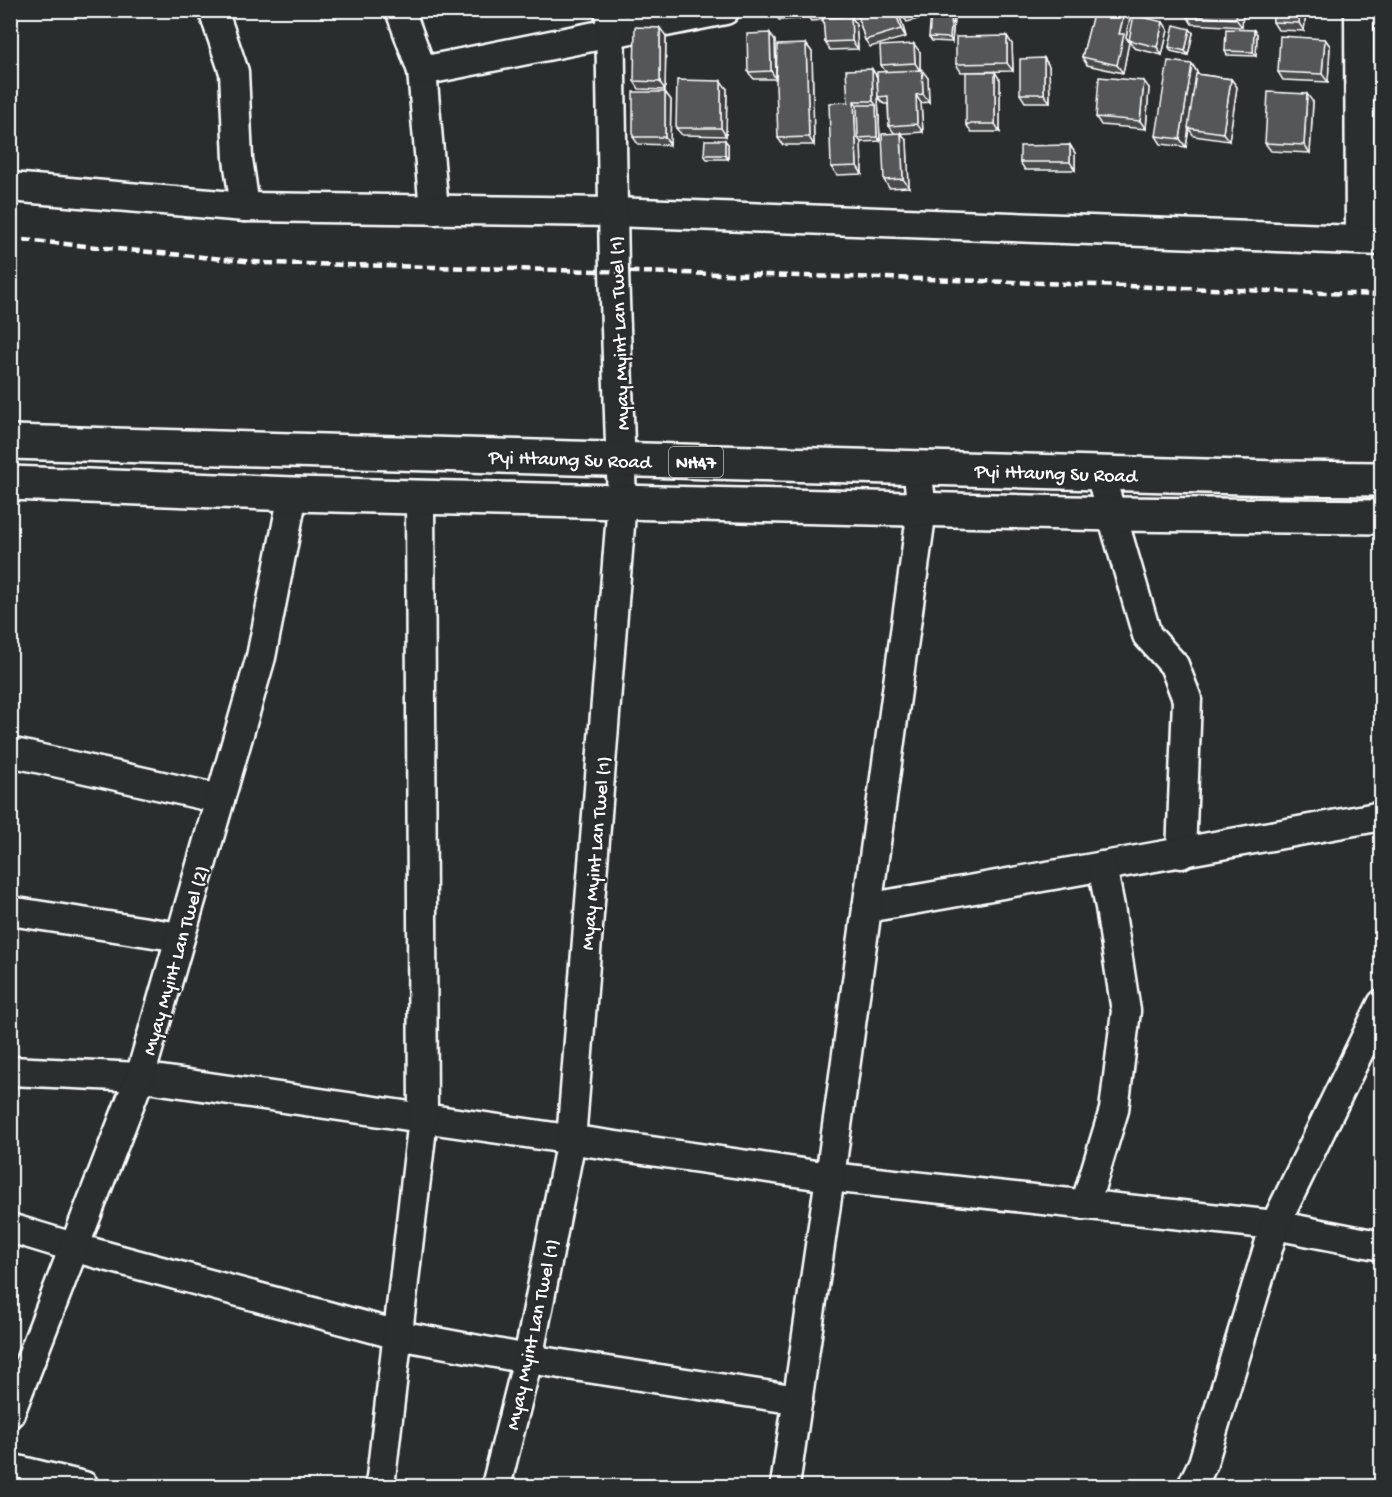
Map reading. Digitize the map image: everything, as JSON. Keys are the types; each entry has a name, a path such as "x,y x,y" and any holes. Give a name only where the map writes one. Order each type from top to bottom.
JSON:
{"highway":[{"name":"Pyi Htaung Su Road","path":"10,442 1101,474 1382,479"},
{"path":"217,491 224,448"},
{"path":"1277,478 1279,516"},
{"name":"Pyi Htaung Su Road","path":"10,483 293,494 1114,514 1382,517"}],"street":[{"path":"213,10 234,72 238,159 245,207"},
{"path":"400,10 422,71 434,210"},
{"path":"422,71 610,23 725,10"},
{"path":"10,187 245,207 615,212 1371,241 1359,10"},
{"name":"Myay Myint Lan Twel (1)","path":"496,1486 528,1359 571,1140 622,501 614,271 615,212 610,23"},
{"path":"785,1486 922,508 917,468"},
{"path":"1101,474 1147,635 1174,664 1187,699 1181,854"},
{"name":"Myay Myint Lan Twel (2)","path":"10,1413 76,1248 140,1077 261,657 293,494"},
{"path":"380,1486 423,1119 420,497"},
{"path":"10,752 220,799"},
{"path":"867,908 1181,854 1382,816"},
{"path":"1085,1205 1114,1110 1126,1011 1102,866"},
{"path":"10,911 180,937"},
{"path":"1192,1486 1203,1463 1275,1226 1365,1035 1382,1004"},
{"path":"10,1071 140,1077 830,1177 1275,1226 1382,1246"},
{"path":"10,1228 398,1335 528,1359 798,1400"},
{"path":"10,1468 84,1486"}],"building":[{"path":"776,10 796,10 796,15 776,16"},
{"path":"807,10 826,10 827,16 808,17"},
{"path":"856,10 895,10 901,29 865,40"},
{"path":"902,10 919,10 920,14 904,18"},
{"path":"1094,10 1125,10 1119,34 1124,34 1117,65 1082,57"},
{"path":"1187,10 1237,10 1236,19 1187,16"},
{"path":"1273,10 1300,10 1299,23 1273,22"},
{"path":"931,13 952,14 950,38 929,37"},
{"path":"1134,15 1163,22 1157,47 1129,40"},
{"path":"851,16 852,41 825,42 823,18"},
{"path":"1174,25 1190,29 1185,51 1169,47"},
{"path":"635,27 660,28 660,82 634,81"},
{"path":"1226,29 1254,30 1253,52 1225,51"},
{"path":"770,33 771,71 748,72 747,34"},
{"path":"1007,36 1007,63 956,64 956,37"},
{"path":"1280,36 1325,39 1322,74 1278,72"},
{"path":"806,44 809,137 778,138 777,45"},
{"path":"914,44 915,63 881,65 880,46"},
{"path":"1044,58 1044,94 1020,94 1020,59"},
{"path":"1168,61 1192,64 1180,139 1156,136"},
{"path":"872,69 873,101 854,101 857,166 831,167 829,103 848,102 846,70"},
{"path":"922,70 923,94 916,95 917,124 889,126 888,96 878,97 877,72"},
{"path":"966,72 995,72 995,124 966,124"},
{"path":"1196,74 1231,79 1223,133 1188,128"},
{"path":"1099,77 1144,81 1140,121 1096,117"},
{"path":"677,80 721,81 721,128 676,128"},
{"path":"633,92 665,92 665,137 633,137"},
{"path":"1268,92 1307,94 1304,145 1265,143"},
{"path":"857,105 876,105 877,137 858,138"},
{"path":"901,133 903,179 884,180 882,134"},
{"path":"705,140 725,140 725,155 704,155"},
{"path":"1070,145 1070,162 1020,162 1020,146"}],"railway":[{"path":"10,237 266,263 926,279 1382,295"}]}
